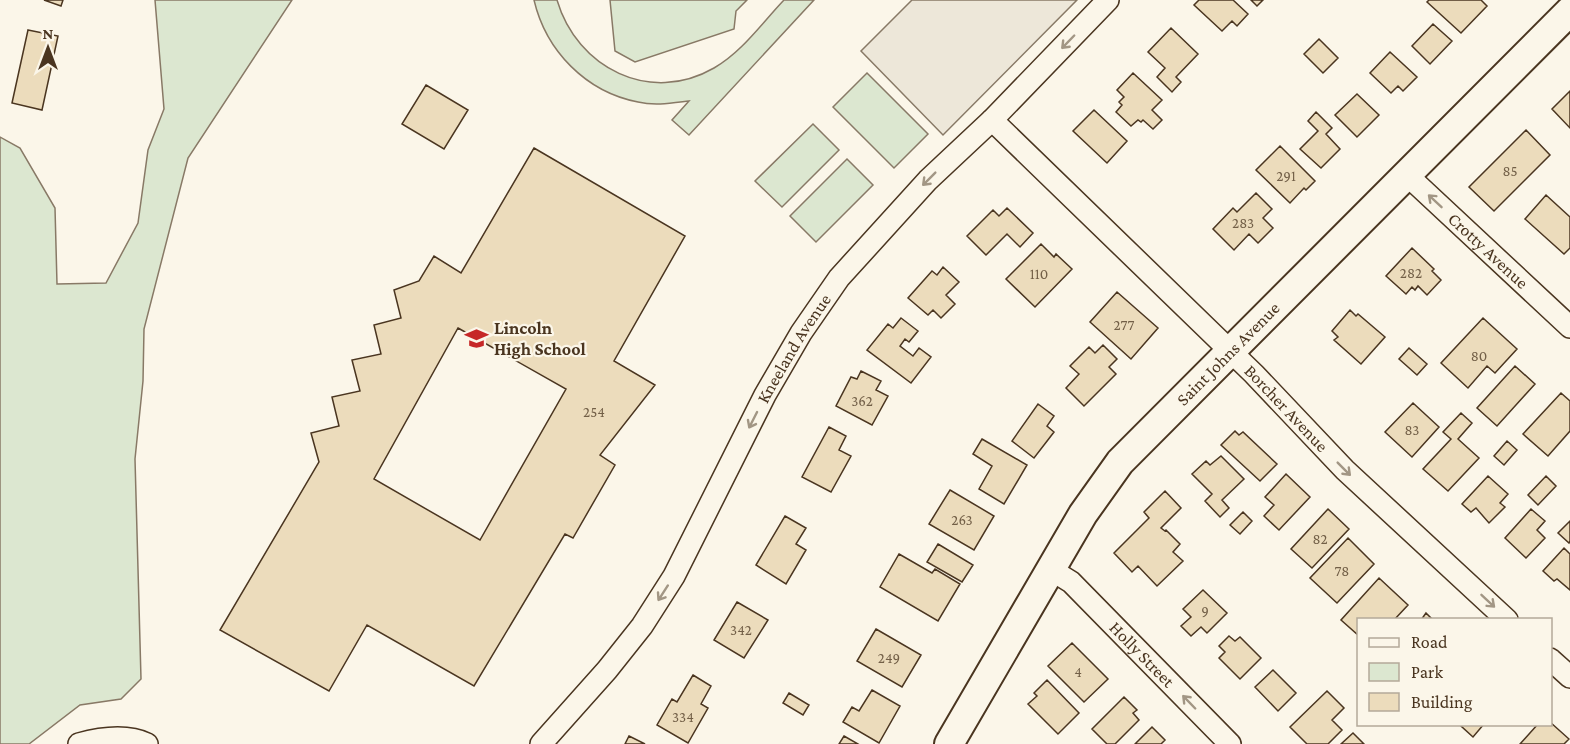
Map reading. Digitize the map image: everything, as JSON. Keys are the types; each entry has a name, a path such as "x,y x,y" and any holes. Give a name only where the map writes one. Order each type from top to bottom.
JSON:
{"street":[{"name":"Kneeland Avenue","path":"542,744 642,626 674,576 765,395 801,333 839,278 928,180 992,120 1108,0"},
{"name":"Saint Johns Avenue","path":"949,744 1050,569 1093,498 1115,469 1135,446 1570,11"},
{"name":"Borcher Avenue","path":"992,120 1231,352 1345,470 1505,618"},
{"name":"Crotty Avenue","path":"1407,175 1570,327"},
{"name":"Holly Street","path":"1050,569 1071,582 1230,744"},
{"path":"1552,660 1570,677"},
{"path":"79,744 108,737 136,739 147,744"}],"green space":[{"path":"155,0 292,0 188,158 144,329 143,381 135,459 141,679 121,699 80,705 29,744 0,744 0,137 20,148 55,208 57,284 106,283 138,223 148,150 164,109"},
{"path":"534,0 557,0 567,24 581,45 599,61 619,73 641,81 665,83 690,78 714,68 743,46 784,0 814,0 689,135 672,120 689,101 664,104 638,102 619,97 585,79 558,52 540,19"},
{"path":"610,0 747,0 736,11 734,29 635,62 615,51"},
{"path":"867,73 928,134 894,168 833,107"},
{"path":"813,124 839,150 782,207 755,181"},
{"path":"847,159 873,185 816,242 790,216"}],"shaded area":[{"path":"912,0 1077,0 943,135 861,51"}],"building":[{"path":"44,0 63,0 61,6"},
{"path":"1199,0 1233,0 1248,14 1237,26 1232,21 1222,31 1194,5"},
{"path":"1251,0 1263,0 1257,6"},
{"path":"1429,0 1481,0 1487,6 1461,33 1427,2"},
{"path":"1433,24 1452,41 1430,64 1412,46"},
{"path":"1171,28 1198,54 1176,77 1181,82 1172,92 1157,77 1165,68 1148,52"},
{"path":"28,30 58,36 42,110 12,103"},
{"path":"1319,39 1338,58 1323,73 1304,54"},
{"path":"1390,52 1417,77 1403,91 1398,86 1391,93 1370,73"},
{"path":"1133,73 1162,100 1152,110 1162,120 1153,129 1143,120 1141,122 1138,120 1131,126 1116,112 1122,105 1119,102 1124,97 1117,90"},
{"path":"426,85 468,110 444,149 402,124"},
{"path":"1570,91 1570,128 1552,109"},
{"path":"1357,94 1379,115 1357,137 1335,115"},
{"path":"1094,110 1127,141 1107,163 1073,131"},
{"path":"1316,112 1332,128 1326,134 1340,149 1321,168 1300,149 1318,131 1308,121"},
{"path":"1526,130 1550,155 1494,211 1469,187"},
{"path":"1280,146 1315,181 1306,190 1304,188 1290,203 1256,170"},
{"name":"Lincoln High School","path":"534,148 685,236 614,361 655,385 600,455 615,465 573,538 565,534 474,686 367,625 329,691 220,630 319,462 311,433 339,426 332,397 360,391 352,360 381,354 374,325 401,318 394,290 419,281 434,256 461,273","holes":["458,328 566,389 480,540 374,479"]},
{"path":"1256,193 1272,209 1263,218 1273,228 1258,243 1249,234 1234,250 1213,229 1233,208 1237,212"},
{"path":"1546,195 1570,217 1570,248 1564,254 1525,219"},
{"path":"1007,208 1033,233 1020,247 1007,234 986,255 967,236 993,210 999,216"},
{"path":"1041,244 1054,257 1056,254 1072,269 1035,307 1006,279"},
{"path":"1412,248 1434,269 1432,271 1441,280 1427,295 1418,286 1415,290 1412,287 1406,294 1386,276"},
{"path":"943,267 959,282 946,295 955,304 941,318 933,310 928,315 908,298 932,271 937,275"},
{"path":"1117,292 1158,328 1131,359 1090,322"},
{"path":"1350,310 1385,337 1361,364 1334,340 1338,337 1332,331"},
{"path":"901,318 918,331 909,342 905,339 900,346 913,356 919,348 931,357 911,383 867,350 888,324 893,328"},
{"path":"1483,318 1517,349 1495,373 1487,366 1468,388 1441,363"},
{"path":"1103,345 1117,359 1109,367 1116,374 1084,406 1066,388 1079,374 1070,366 1089,347 1095,353"},
{"path":"1409,348 1427,364 1417,375 1399,359"},
{"path":"1515,366 1535,384 1497,426 1477,408"},
{"path":"861,371 881,381 876,390 888,396 872,425 836,406 851,377 857,379"},
{"path":"1561,393 1570,401 1570,431 1548,456 1523,434"},
{"path":"1413,403 1439,427 1412,457 1385,432"},
{"path":"1038,404 1054,416 1047,426 1054,432 1034,458 1012,441"},
{"path":"1461,413 1472,423 1458,439 1479,458 1448,491 1423,469 1451,439 1443,432"},
{"path":"829,427 846,436 839,450 851,456 831,492 802,477"},
{"path":"1235,431 1239,435 1243,432 1277,464 1260,481 1221,445"},
{"path":"982,439 1027,465 1004,504 979,489 992,466 973,454"},
{"path":"1507,441 1517,450 1504,465 1494,456"},
{"path":"1221,456 1244,479 1222,500 1229,508 1220,517 1205,501 1212,494 1192,474 1206,461 1210,465"},
{"path":"1286,474 1310,497 1279,530 1264,516 1274,505 1265,497"},
{"path":"1488,476 1508,494 1500,503 1505,507 1489,523 1476,508 1471,512 1462,504"},
{"path":"1546,476 1556,486 1538,505 1528,495"},
{"path":"950,490 994,516 974,550 929,524"},
{"path":"1165,491 1181,508 1161,528 1180,544 1173,552 1183,561 1157,586 1138,566 1132,572 1114,553 1149,518 1144,512"},
{"path":"1328,509 1349,529 1312,568 1291,549"},
{"path":"1531,509 1545,521 1537,530 1545,538 1526,558 1505,538"},
{"path":"1243,512 1252,521 1240,534 1230,525"},
{"path":"785,516 806,528 796,544 806,550 786,584 756,565"},
{"path":"1570,521 1570,541 1569,543 1558,533"},
{"path":"1348,538 1374,564 1337,603 1310,578"},
{"path":"938,544 973,565 962,582 927,562"},
{"path":"1564,548 1570,554 1570,590 1557,579 1554,581 1543,571"},
{"path":"899,554 932,573 935,569 960,584 938,621 880,587"},
{"path":"1379,578 1408,605 1396,618 1357,618 1357,634 1341,620"},
{"path":"1203,590 1227,613 1207,633 1201,627 1191,636 1181,626 1191,617 1183,609"},
{"path":"737,602 768,620 744,658 714,640"},
{"path":"876,629 921,655 902,687 857,661"},
{"path":"1229,636 1235,641 1240,637 1261,658 1240,679 1219,658 1225,652 1219,646"},
{"path":"1072,643 1108,679 1084,702 1048,666"},
{"path":"1273,670 1296,693 1278,711 1255,687"},
{"path":"693,675 711,686 701,704 708,708 688,743 657,725 672,699 677,702"},
{"path":"1047,680 1079,713 1058,734 1028,704 1037,696 1034,693"},
{"path":"872,690 900,706 879,743 843,722 852,707 859,711"},
{"path":"1327,691 1344,708 1332,720 1342,730 1328,744 1307,744 1290,727"},
{"path":"789,693 809,705 803,715 783,703"},
{"path":"1124,697 1137,710 1133,713 1139,720 1115,744 1107,744 1092,729"},
{"path":"1552,724 1569,739 1564,744 1520,744 1536,726 1552,726"},
{"path":"1461,726 1482,726 1473,737"},
{"path":"1152,727 1165,740 1161,744 1135,744"},
{"path":"1353,733 1364,744 1341,744"},
{"path":"629,736 645,744 625,744"},
{"path":"844,736 858,744 839,744"}],"place":[{"name":"Lincoln High School","path":"476,338"}]}
